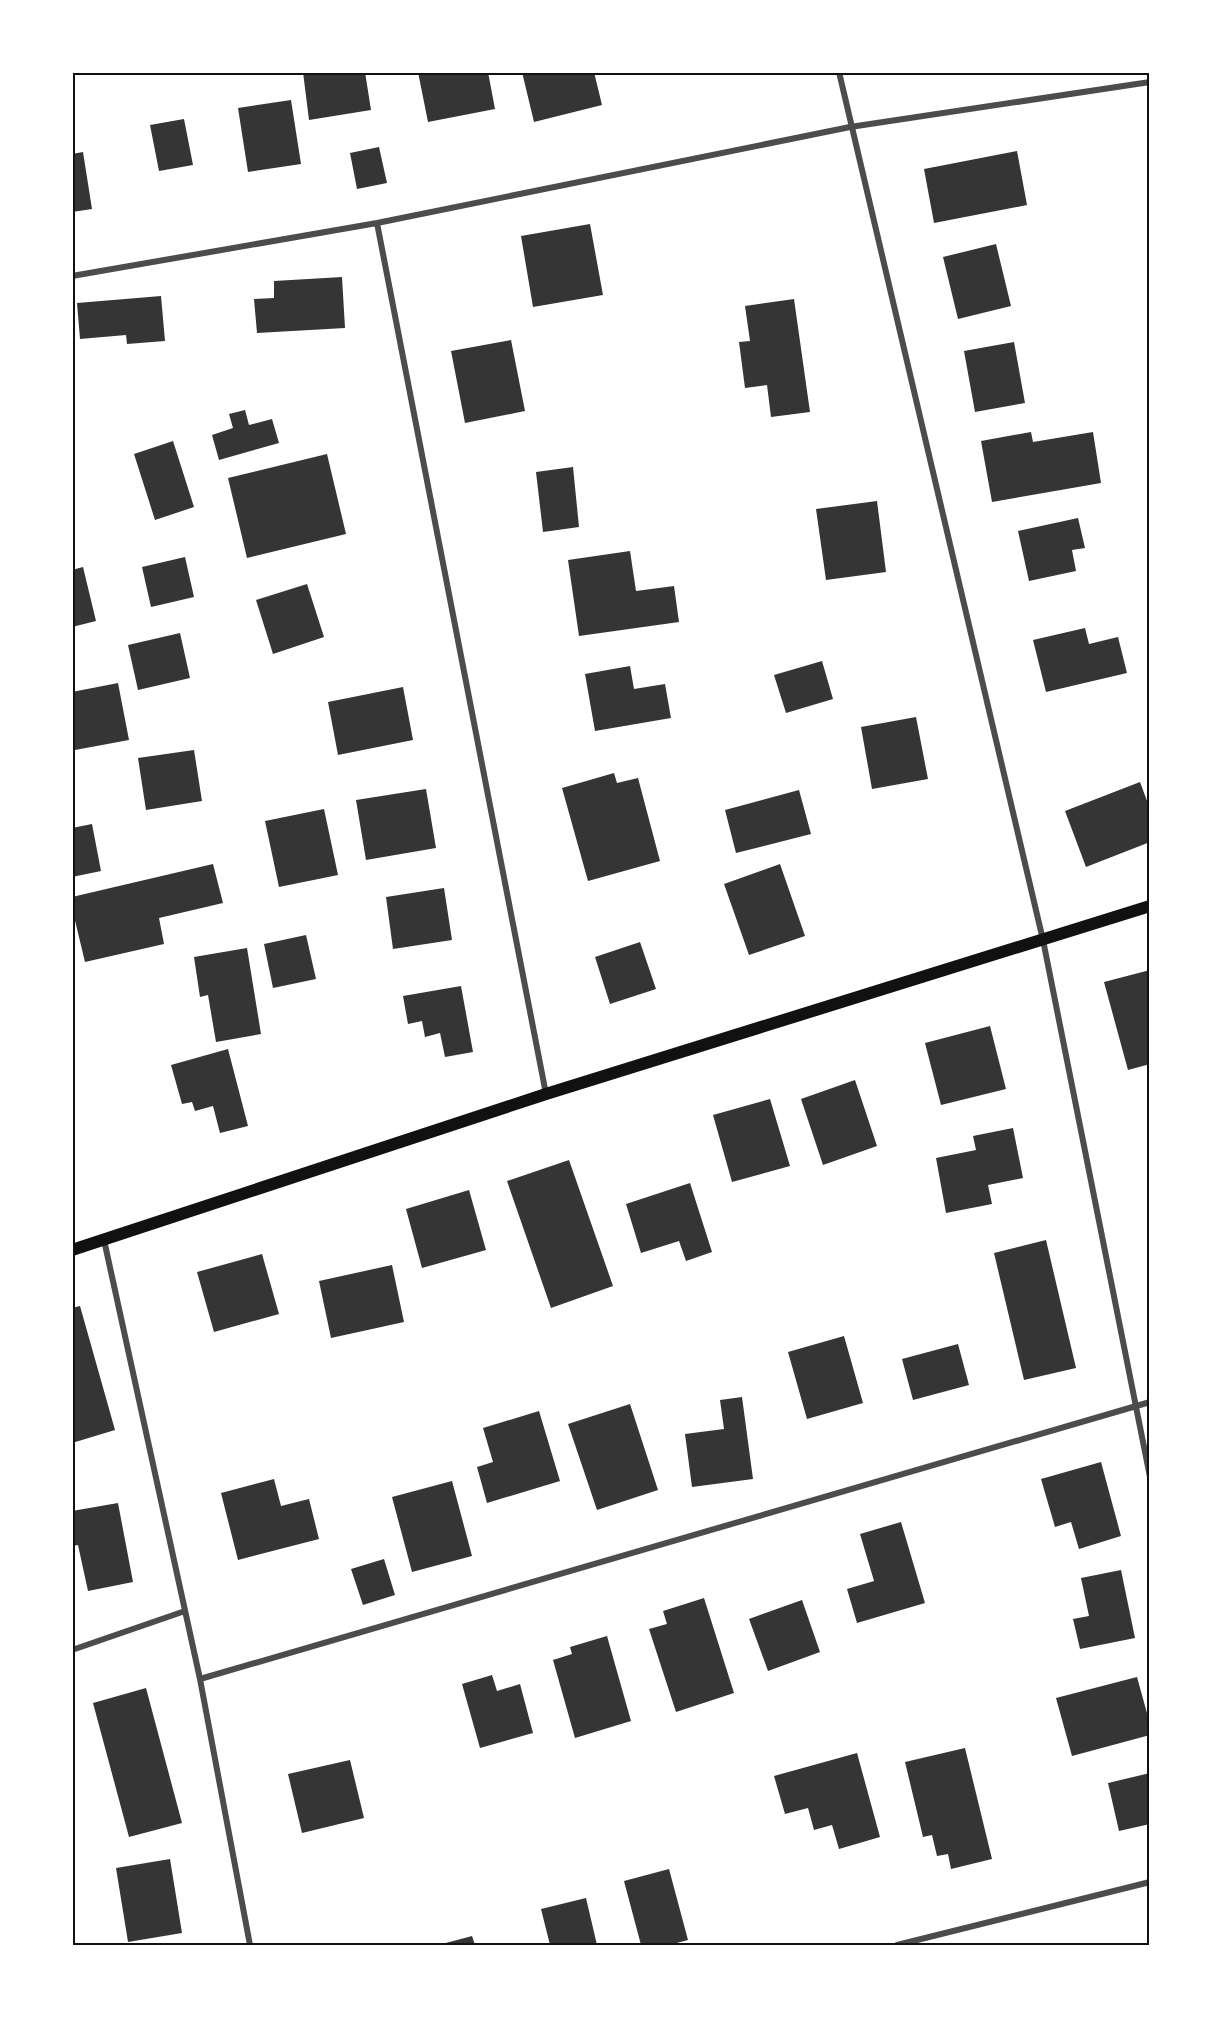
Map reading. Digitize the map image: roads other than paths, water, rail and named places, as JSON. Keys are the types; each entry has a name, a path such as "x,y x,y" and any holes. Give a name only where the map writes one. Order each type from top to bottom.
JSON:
{"main road":[{"path":"72,1250 546,1094 1150,906"}],"street":[{"path":"839,72 850,127 1043,940 1150,1477"},
{"path":"72,276 377,223 850,127 1150,82"},
{"path":"377,223 546,1094"},
{"path":"104,1240 200,1678 250,1945"},
{"path":"200,1678 1150,1402"},
{"path":"72,1650 185,1611"},
{"path":"897,1945 1150,1882"}]}
